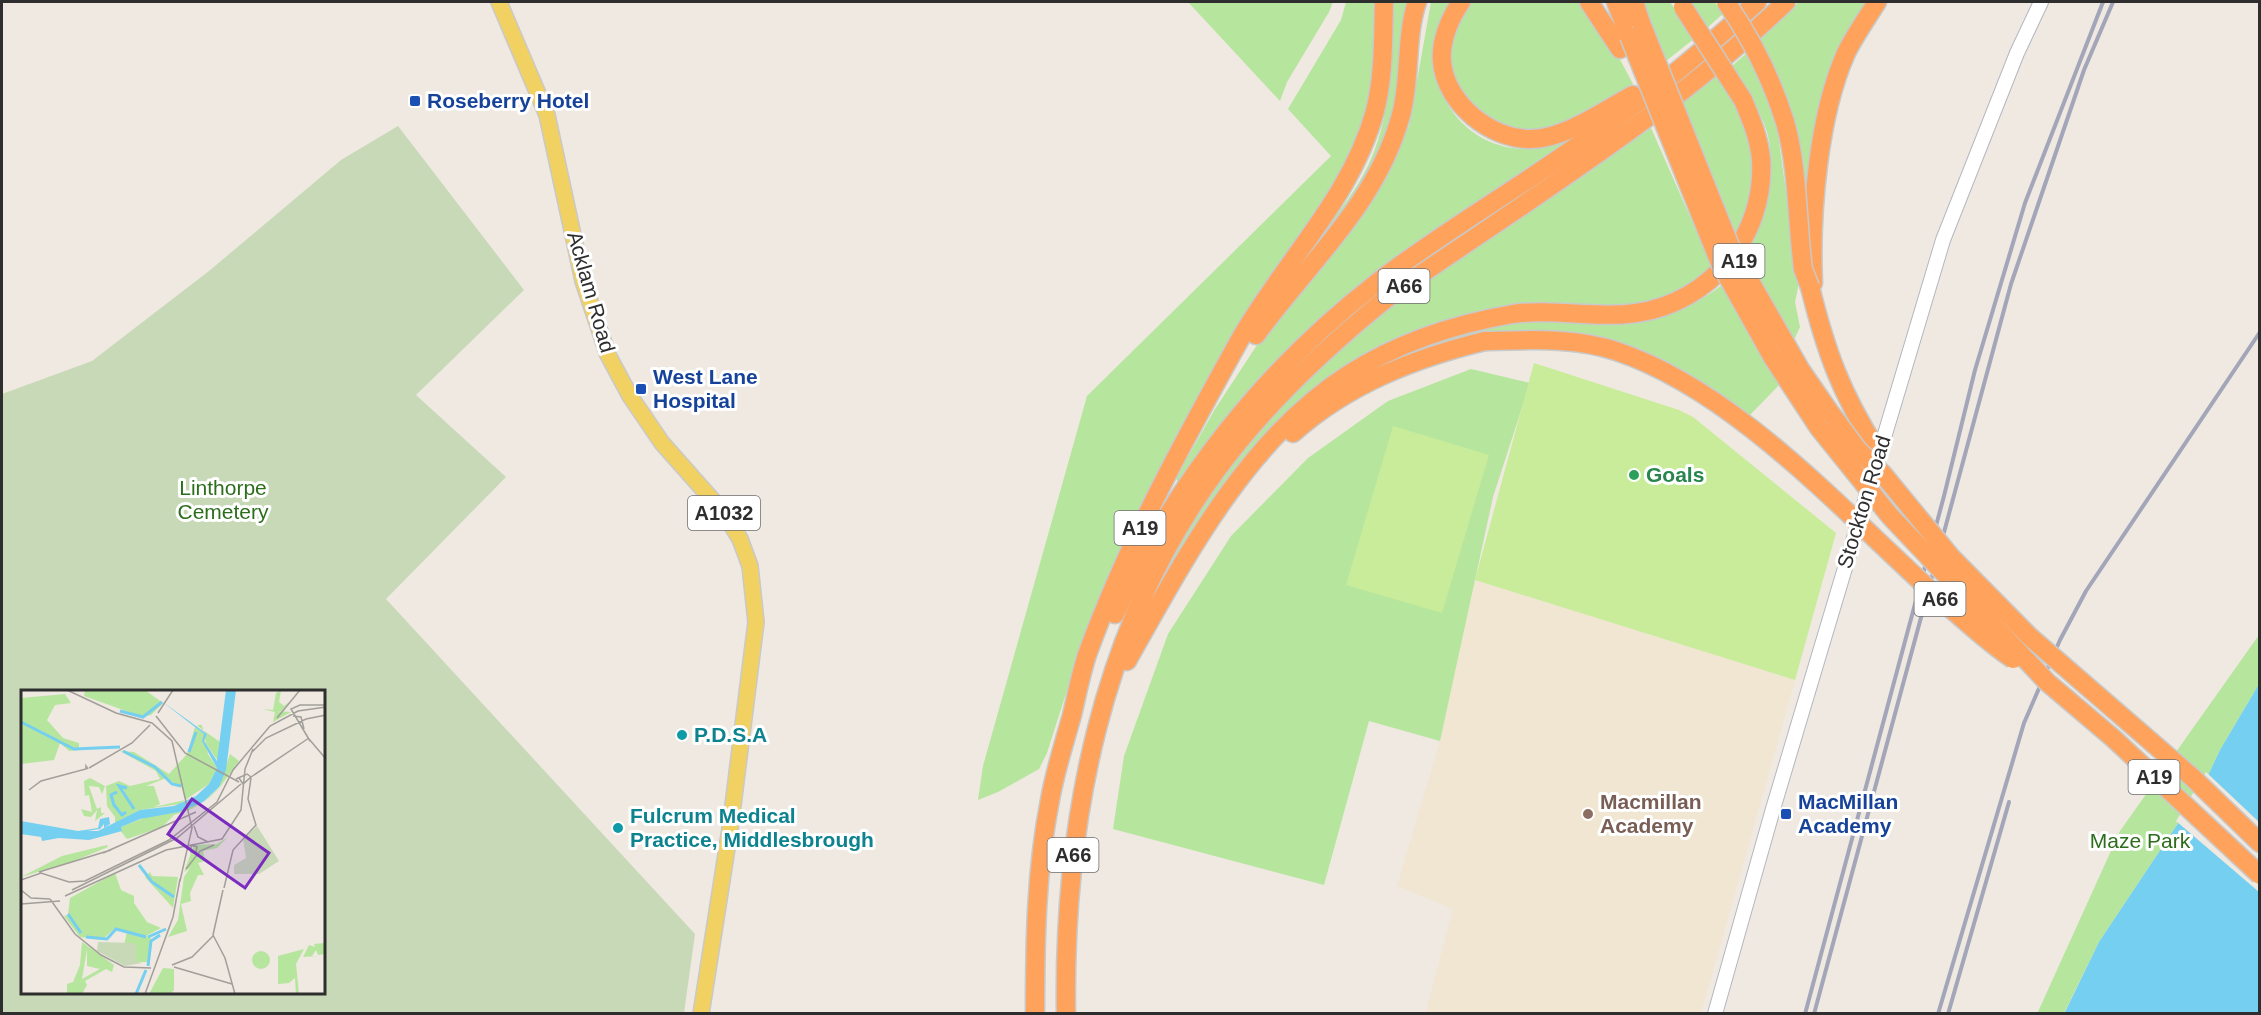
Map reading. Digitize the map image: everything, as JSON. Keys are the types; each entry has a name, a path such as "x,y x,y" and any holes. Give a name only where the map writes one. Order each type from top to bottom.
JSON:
{"highway":[{"name":"A19","path":"1072,715 1087,655 1120,570 1159,487 1241,338 1283,271 1335,201 1361,151 1376,107 1382,53 1384,2"},
{"name":"A19","path":"1203,407 1275,309 1367,195 1388,154 1402,114 1412,17 1417,2"},
{"name":"A66","path":"1461,2 1452,15 1445,36 1442,60 1446,81 1473,116 1490,130 1511,138 1534,139 1557,133 1678,71"},
{"path":"1589,2 1624,43"},
{"path":"1616,2 1624,43"},
{"name":"A19","path":"1634,2 1740,264 1800,369 1858,450 1882,473 1951,557 2029,636 2193,778 2259,843"},
{"name":"A19","path":"1726,2 1759,57 1785,122 1791,153 1803,269 1810,287 1824,345 1850,408 1877,450 1882,473"},
{"name":"A66","path":"1035,1014 1039,881 1044,837 1050,800 1072,715 1115,612 1159,528 1224,434 1282,367 1317,333 1380,280 1571,151 1678,71 1757,2"},
{"name":"A66","path":"1066,1014 1066,936 1075,838 1081,797 1105,699 1139,605 1183,520 1216,470 1311,364 1392,294 1639,126 1728,55 1786,2"},
{"name":"A19","path":"1810,287 1813,283 1811,250 1820,149 1847,52 1877,2"},
{"name":"A66","path":"1105,699 1156,607 1250,465 1287,424 1348,374 1388,352 1472,321 1516,314 1561,311 1634,314 1661,309 1686,298 1709,282 1729,262 1743,239 1760,187 1761,158 1755,131 1743,100 1681,4"},
{"name":"A19","path":"1624,43 1675,153 1720,263 1773,358 1819,428 1897,525 2047,682 2113,738 2259,875"},
{"name":"A66","path":"1224,502 1271,453 1303,424 1336,401 1408,364 1485,341 1572,341 1615,351 1657,368 1697,390 1775,448 1998,649 2047,682"}],"main road":[{"name":"Acklam Road","path":"499,2 547,115 583,281 608,355 630,396 662,443 724,513 740,539 750,566 756,622 730,829 701,1014"},
{"name":"Stockton Road","path":"1715,1014 1776,798 1943,240 2017,53 2042,2"}],"shaded area":[{"name":"Macmillan Academy","path":"1475,580 1795,680 1701,1013 1426,1012 1453,909 1397,886 1440,741"}],"green space":[{"path":"1188,2 1333,2 1287,82 1280,101"},
{"path":"1346,2 1382,2 1370,108 1351,164 1274,279 1078,656 1047,753 1039,769 998,792 978,800 983,766 1087,396 1331,156 1288,109 1341,20"},
{"path":"1394,2 1412,2 1398,102 1375,167 1317,246 1315,244 1358,184 1378,141 1384,119 1391,72"},
{"path":"1431,2 1453,2 1438,35 1436,67 1444,96 1460,121 1483,139 1512,148 1544,147 1578,133 1581,137 1395,263 1244,399 1178,483 1176,478 1215,409 1259,342 1365,213 1385,180 1409,126"},
{"path":"1470,2 1581,2 1616,52 1633,84 1564,122 1536,131 1505,128 1481,113 1455,85 1448,46 1453,29"},
{"path":"1644,2 1670,2 1695,38 1666,61"},
{"path":"1689,2 1714,2 1725,12 1708,27"},
{"path":"1799,2 1870,2 1850,36 1810,218 1782,90 1760,39"},
{"path":"1748,52 1776,121 1799,283 1795,302 1800,327 1794,340 1747,255 1763,211 1771,163 1764,123 1732,66"},
{"path":"1717,76 1740,117 1754,161 1753,193 1738,238 1683,103"},
{"name":"Linthorpe Cemetery","path":"398,126 524,290 416,395 506,477 386,599 695,934 684,1013 2,1013 2,394 92,361 209,271 341,160"},
{"path":"1651,128 1714,271 1685,291 1648,306 1473,316 1304,404 1166,578 1161,576 1195,516 1235,461 1312,373 1407,294"},
{"path":"1722,285 1780,384 1750,415 1656,357 1633,347 1584,335 1533,332 1482,335 1449,341 1386,367 1384,364 1442,340 1501,325 1549,320 1609,323 1643,321 1690,306"},
{"name":"Goals","path":"1534,363 1679,410 1693,417 1836,533 1795,680 1475,580"},
{"path":"1471,369 1530,383 1493,497 1440,741 1369,721 1324,885 1113,829 1124,756 1168,634 1231,536 1308,458 1388,401"},
{"path":"1393,426 1489,455 1442,613 1346,585"},
{"name":"Maze Park","path":"2259,635 2259,684 2220,750 2203,786 2099,942 2064,1013 2037,1014 2120,831"}],"water":[{"path":"2259,684 2259,1013 2064,1014 2099,942 2203,786 2220,750"}],"pier":[{"path":"2206,772 2259,822 2259,892 2176,821"}],"railway":[{"path":"1805,1014 1944,496 1975,370 2025,203 2103,2"},
{"path":"1814,1014 2011,284 2084,70 2113,2"},
{"path":"1938,1014 2024,723 2060,640 2086,591 2260,332"},
{"path":"1948,1014 2009,802"}],"place":[{"name":"Roseberry Hotel","path":"415,101"},
{"name":"West Lane Hospital","path":"641,389"},
{"name":"Goals","path":"1634,475"},
{"name":"P.D.S.A","path":"682,735"},
{"name":"Macmillan Academy","path":"1588,814"},
{"name":"MacMillan Academy","path":"1786,814"},
{"name":"Fulcrum Medical Practice, Middlesbrough","path":"618,828"}]}
